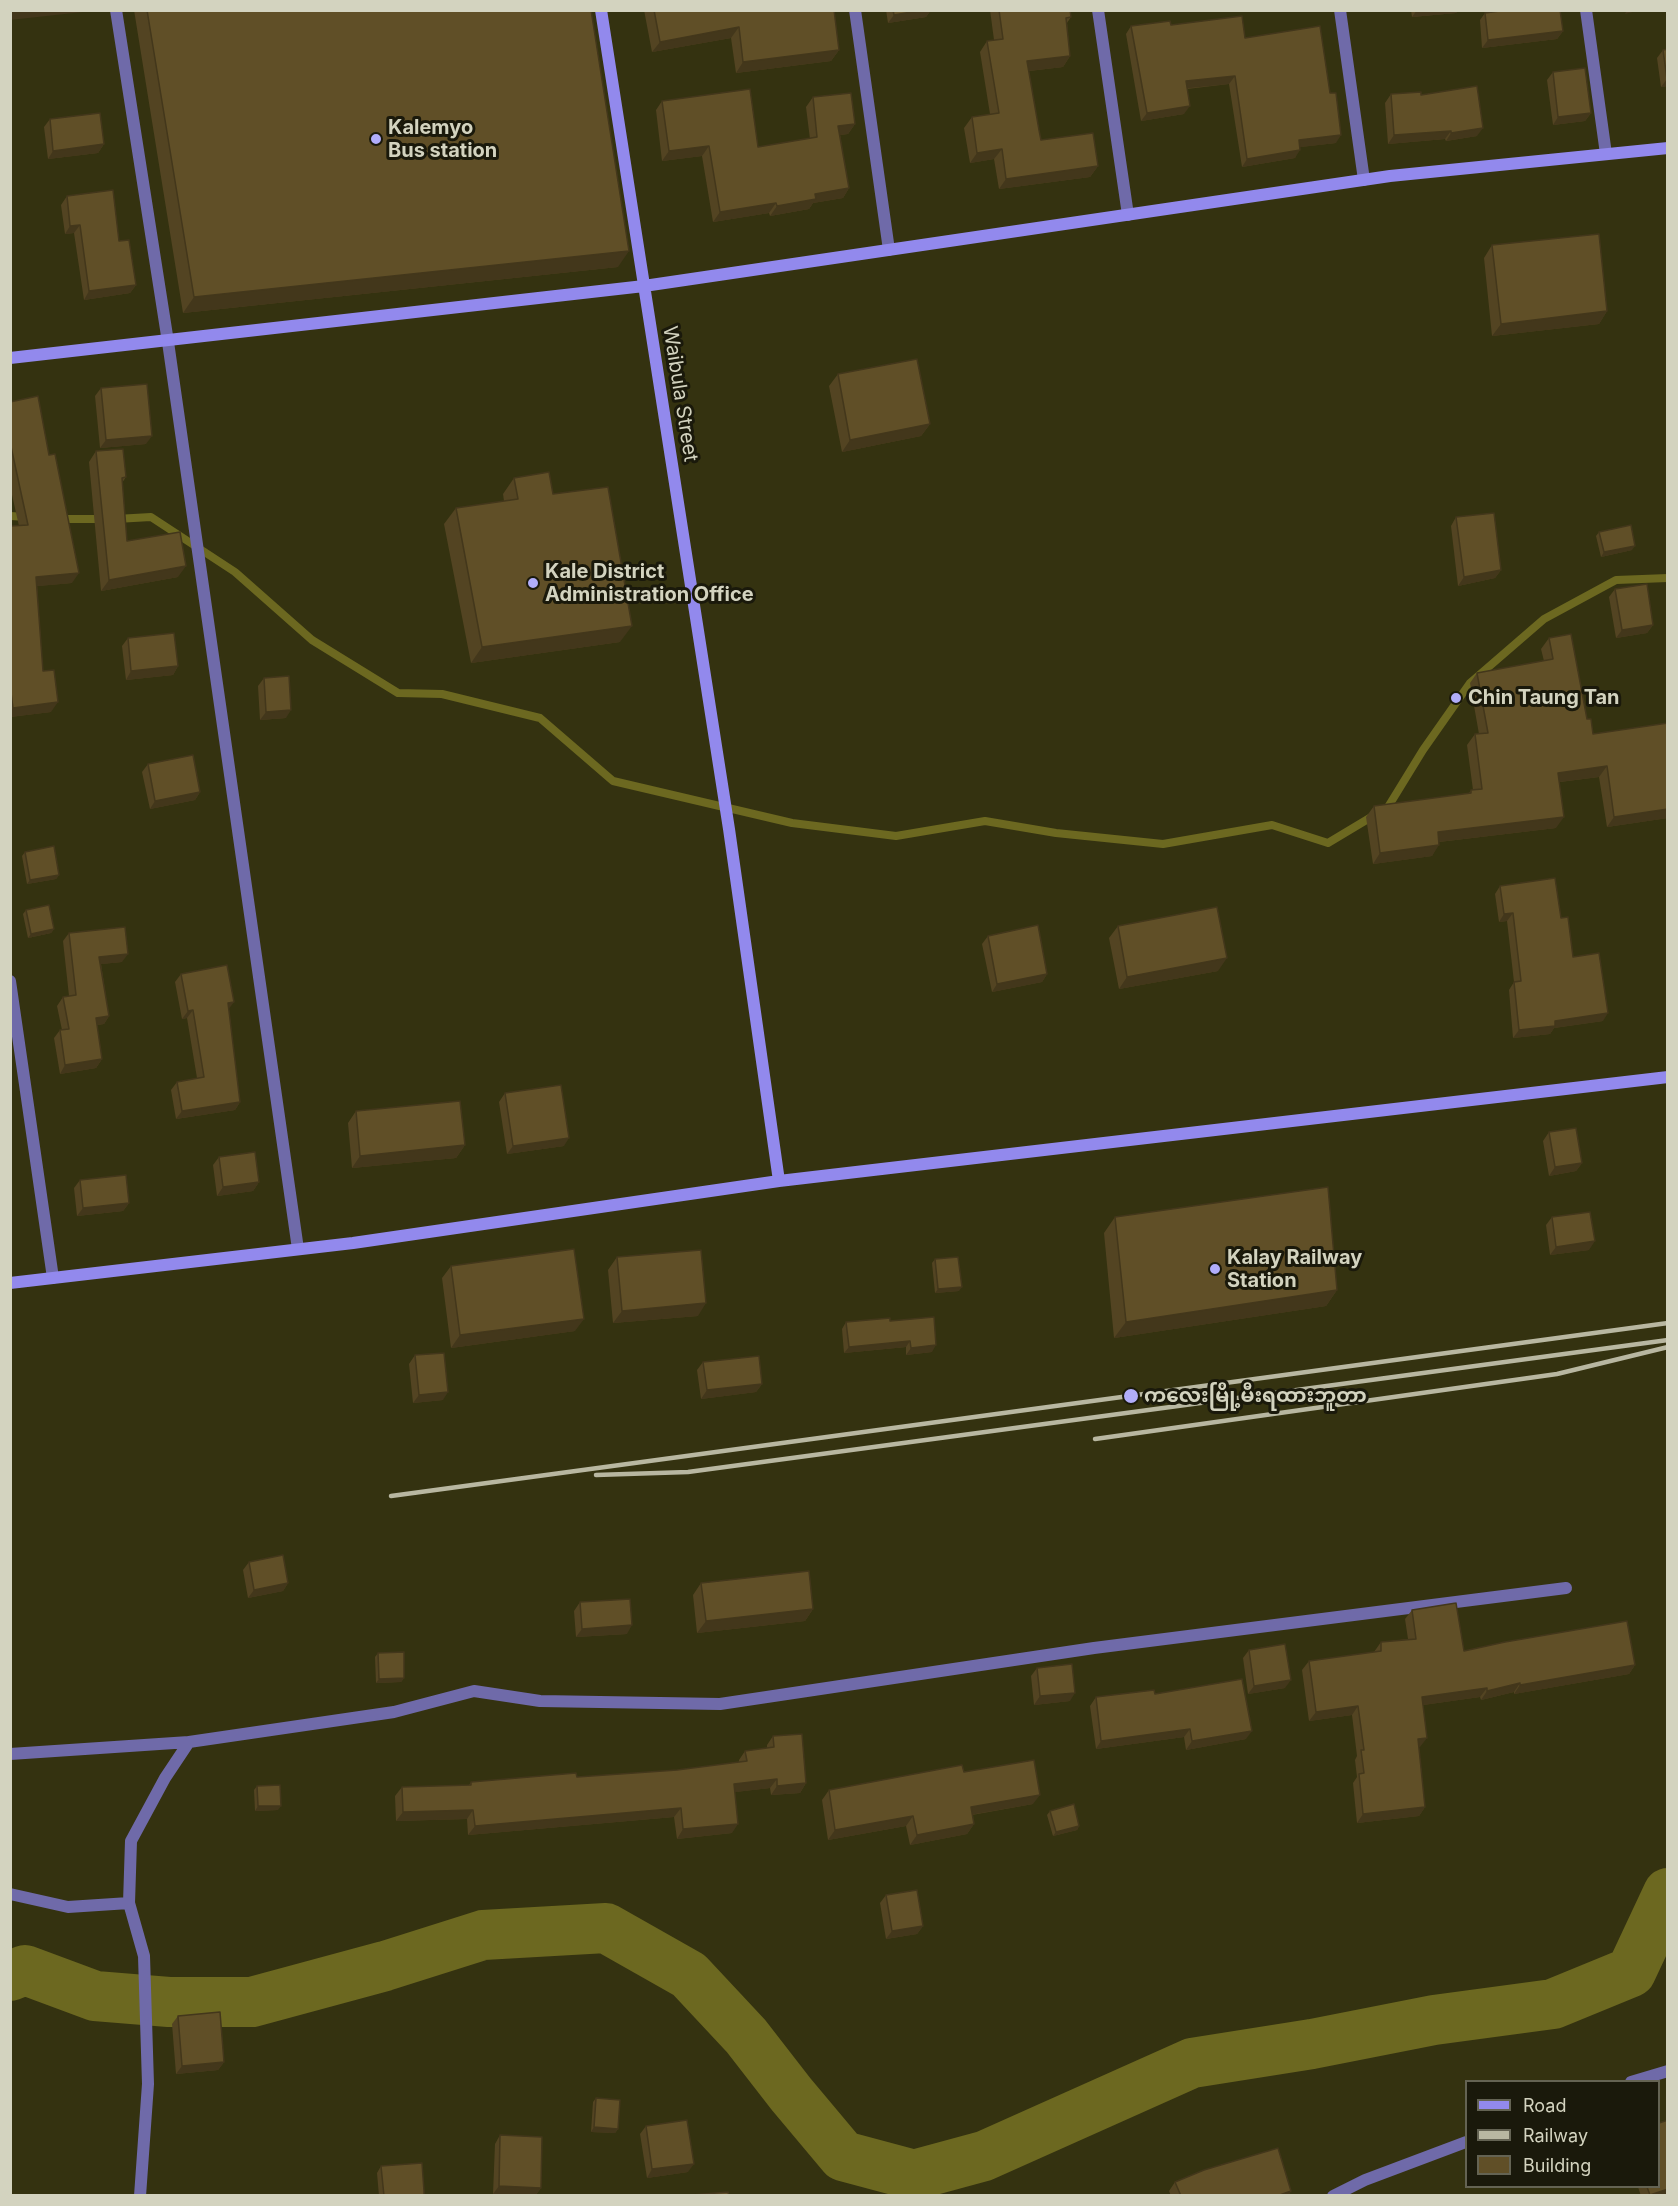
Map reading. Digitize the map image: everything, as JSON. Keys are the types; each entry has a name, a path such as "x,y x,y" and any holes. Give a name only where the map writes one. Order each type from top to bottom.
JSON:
{"street":[{"path":"116,10 168,342 298,1249"},
{"name":"Waibula Street","path":"601,10 729,829 779,1181"},
{"path":"855,10 889,250"},
{"path":"1098,10 1128,215"},
{"path":"1340,10 1364,180"},
{"path":"1586,10 1606,154"},
{"path":"10,358 168,342 644,286 1364,180 1668,148"},
{"path":"10,981 53,1278"},
{"path":"10,1283 298,1249 779,1181 1668,1077"},
{"path":"10,1754 189,1743 394,1712 474,1691 540,1701 720,1704 1094,1647 1566,1588"},
{"path":"140,2196 148,2084 144,1956 129,1903 131,1841 165,1778 189,1743"},
{"path":"10,1894 68,1907 129,1903"},
{"path":"1638,2080 1668,2071"},
{"path":"1333,2196 1365,2180 1465,2143"}],"building":[{"name":"Kalemyo Bus station","path":"147,10 591,10 629,251 194,297"},
{"path":"654,10 834,10 839,50 743,62 739,27 660,42"},
{"path":"893,10 923,10 894,15"},
{"path":"999,10 1070,10 1071,17 1066,18 1070,56 1027,61 1039,130 1041,140 1093,133 1098,166 1006,179 1002,149 977,153 972,117 999,113 987,41 1003,39"},
{"path":"1507,10 1560,10 1563,31 1488,40 1485,13"},
{"path":"1242,16 1245,38 1320,26 1330,93 1336,93 1341,135 1299,140 1300,150 1247,159 1235,76 1186,81 1190,106 1147,113 1131,26 1170,21 1171,25"},
{"path":"1668,49 1668,79 1667,79 1663,50"},
{"path":"1585,68 1591,113 1558,117 1553,72"},
{"path":"1477,86 1483,128 1451,133 1451,131 1394,135 1391,94 1421,92 1421,95"},
{"path":"750,89 758,147 817,137 813,97 851,93 855,124 838,126 849,188 815,194 816,199 720,212 709,146 669,151 662,101"},
{"path":"100,113 104,144 53,151 50,119"},
{"path":"113,190 119,241 129,240 136,285 89,291 80,225 70,226 67,196"},
{"path":"1599,234 1607,311 1501,324 1492,245"},
{"path":"917,359 930,424 850,440 838,374"},
{"path":"147,384 152,436 106,440 101,388"},
{"path":"38,396 49,455 55,454 79,573 36,577 43,671 54,670 58,702 13,708 10,685 10,526 28,525 10,442 10,402"},
{"path":"123,449 126,477 122,478 127,541 180,532 186,566 109,580 96,451"},
{"name":"Kale District Administration Office","path":"549,472 553,494 608,487 632,626 482,647 456,508 518,499 514,478"},
{"path":"1494,513 1501,570 1464,577 1456,517"},
{"path":"1631,525 1635,546 1604,552 1599,532"},
{"path":"1647,584 1653,625 1622,630 1615,589"},
{"path":"174,633 178,666 131,671 128,638"},
{"path":"1571,634 1587,719 1591,719 1593,734 1668,723 1668,809 1614,817 1607,766 1558,773 1564,817 1438,832 1439,845 1380,853 1374,806 1471,793 1471,790 1482,789 1475,734 1488,733 1477,673 1553,659 1549,638"},
{"path":"289,676 291,710 266,712 264,678"},
{"path":"193,755 200,792 155,801 148,764"},
{"path":"54,846 59,875 30,880 25,852"},
{"path":"1555,878 1561,918 1568,917 1573,957 1599,953 1608,1013 1555,1021 1555,1026 1519,1030 1514,982 1521,981 1513,913 1504,914 1500,886"},
{"path":"49,905 54,929 31,934 26,910"},
{"path":"1217,907 1227,958 1127,977 1118,926"},
{"path":"1038,925 1047,974 997,984 988,936"},
{"path":"125,927 128,954 99,957 109,1016 96,1018 102,1059 65,1065 60,1030 69,1029 63,997 76,995 69,933"},
{"path":"227,965 234,1002 228,1003 240,1102 182,1111 177,1082 204,1077 193,1010 188,1011 181,974"},
{"path":"561,1085 569,1138 513,1146 505,1093"},
{"path":"460,1101 465,1145 360,1156 356,1111"},
{"path":"1576,1128 1582,1163 1555,1167 1549,1132"},
{"path":"255,1152 259,1182 223,1187 219,1157"},
{"path":"126,1175 129,1203 83,1208 80,1180"},
{"name":"Kalay Railway Station","path":"1328,1187 1337,1290 1126,1322 1115,1217"},
{"path":"1590,1212 1595,1241 1556,1247 1552,1217"},
{"path":"574,1249 584,1319 460,1335 451,1266"},
{"path":"701,1250 706,1303 622,1311 617,1257"},
{"path":"958,1257 962,1287 938,1289 935,1259"},
{"path":"934,1317 936,1345 911,1348 910,1341 849,1347 846,1322"},
{"path":"444,1353 448,1392 419,1395 415,1355"},
{"path":"759,1356 762,1384 707,1390 703,1362"},
{"path":"283,1555 288,1583 254,1590 249,1562"},
{"path":"809,1571 813,1609 706,1621 701,1583"},
{"path":"630,1599 632,1625 582,1629 580,1602"},
{"path":"1456,1603 1464,1651 1627,1621 1635,1665 1520,1685 1520,1683 1487,1691 1487,1688 1422,1697 1427,1738 1418,1739 1425,1807 1363,1814 1359,1774 1364,1773 1361,1750 1364,1750 1358,1706 1316,1712 1309,1661 1381,1651 1381,1642 1416,1639 1412,1610"},
{"path":"1285,1644 1291,1680 1254,1686 1249,1650"},
{"path":"404,1652 404,1678 379,1679 378,1653"},
{"path":"1072,1664 1075,1693 1040,1696 1037,1668"},
{"path":"1242,1679 1252,1731 1192,1741 1190,1729 1101,1741 1096,1697 1154,1690 1155,1694"},
{"path":"802,1734 806,1783 777,1786 777,1779 734,1784 738,1824 683,1829 681,1808 475,1826 473,1810 403,1812 402,1787 471,1785 471,1782 576,1773 577,1777 677,1770 747,1761 745,1751 774,1747 773,1736"},
{"path":"1034,1760 1040,1795 971,1807 974,1824 917,1835 913,1816 835,1830 829,1790 962,1765 964,1772"},
{"path":"280,1785 281,1806 258,1806 257,1786"},
{"path":"1074,1804 1079,1826 1056,1832 1050,1811"},
{"path":"917,1890 923,1926 892,1931 886,1895"},
{"path":"220,2012 224,2062 182,2066 178,2016"},
{"path":"596,2098 620,2100 618,2129 594,2127"},
{"path":"687,2120 694,2164 652,2169 646,2126"},
{"path":"1668,2120 1668,2189 1650,2195 1647,2188 1660,2188 1660,2123"},
{"path":"500,2135 542,2137 541,2188 499,2186"},
{"path":"1278,2148 1291,2191 1277,2196 1181,2196 1175,2182 1204,2170"},
{"path":"422,2163 424,2196 384,2196 381,2166"},
{"path":"728,2192 729,2196 681,2196"}],"waterway":[{"path":"10,516 28,517"},
{"path":"116,519 151,517 235,572 312,640 398,693 442,694 540,718 613,781 792,823 896,836 985,821 1056,833 1163,844 1272,825 1328,843 1388,807 1423,750 1470,683 1544,619 1616,580 1668,578"},
{"path":"59,519 103,519"},
{"path":"10,1976 25,1970 95,1996 169,2002 252,2002 385,1966 483,1935 606,1928 689,1975 746,2036 843,2156 914,2175 984,2156 1192,2063 1312,2044 1434,2020 1553,2004 1631,1972 1668,1893"}],"railway":[{"path":"391,1496 1668,1323"},
{"path":"596,1475 688,1472 1668,1340"},
{"path":"1095,1439 1557,1374 1668,1347"}],"place":[{"name":"Kalemyo Bus station","path":"376,139"},
{"name":"Kale District Administration Office","path":"533,583"},
{"name":"Chin Taung Tan","path":"1456,698"},
{"name":"Kalay Railway Station","path":"1215,1269"},
{"name":"ကလေးမြို့မီးရထားဘူတာ","path":"1131,1396"}]}
